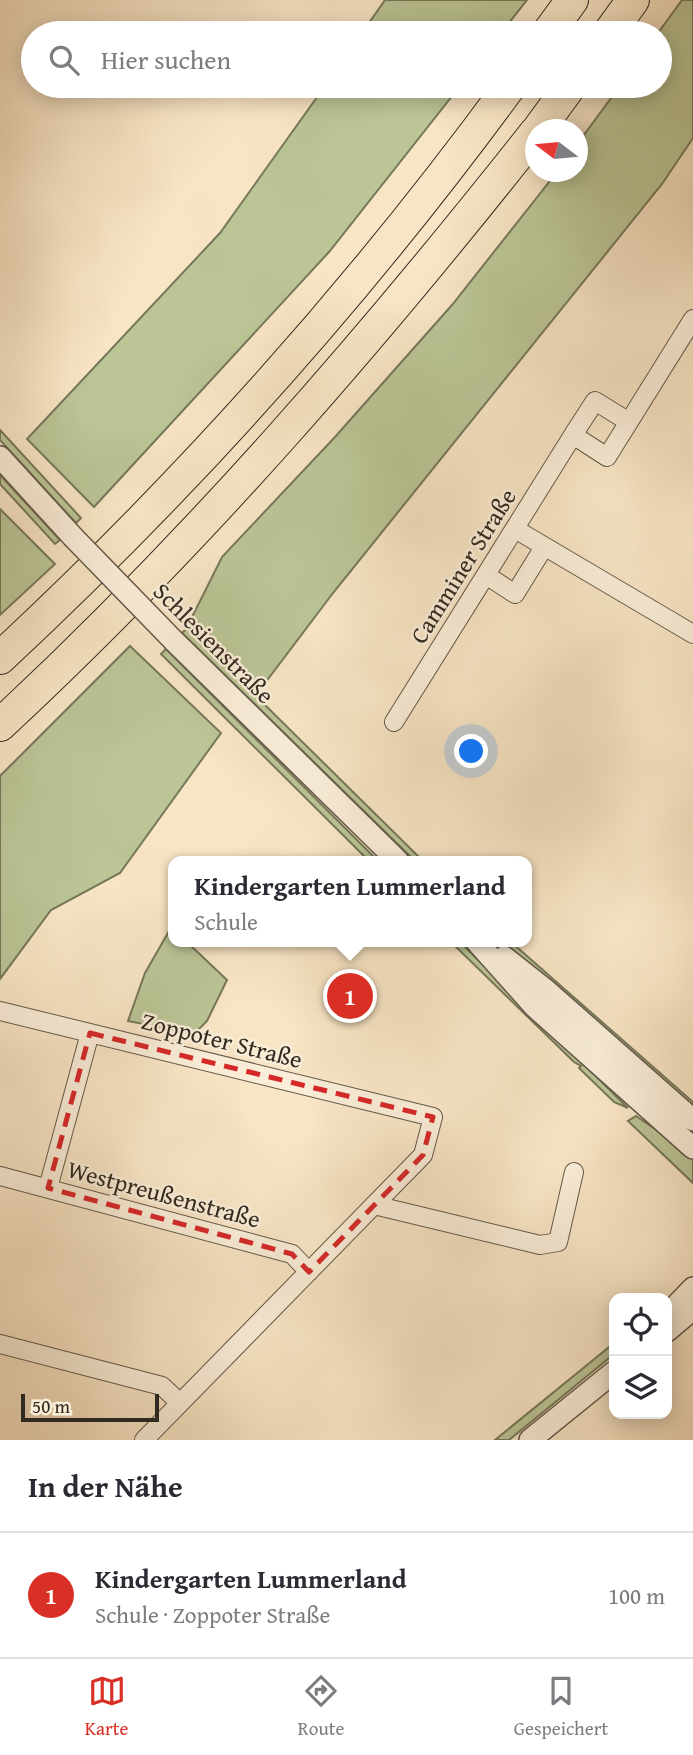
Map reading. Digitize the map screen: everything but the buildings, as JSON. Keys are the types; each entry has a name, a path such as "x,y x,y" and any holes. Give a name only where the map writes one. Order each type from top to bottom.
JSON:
{"highway":[{"path":"557,21 572,0"},
{"path":"618,21 633,0"},
{"path":"0,657 140,523 199,462 344,295 500,98"},
{"path":"546,119 561,98"},
{"path":"0,725 85,646 228,499 374,333 525,146"}],"street":[{"path":"573,435 607,457 693,319"},
{"name":"Camminer Straße","path":"394,722 595,401 629,422"},
{"name":"Schlesienstraße","path":"0,457 174,641 393,856"},
{"path":"515,529 693,634"},
{"path":"486,575 516,594 544,547"},
{"path":"481,947 535,1007 693,1148"},
{"path":"490,947 547,991 693,1120"},
{"name":"Zoppoter Straße","path":"0,1013 433,1117 423,1155 374,1205"},
{"path":"48,1188 90,1033"},
{"path":"144,1440 374,1205 540,1245 558,1242 574,1172"},
{"name":"Westpreußenstraße","path":"0,1176 292,1254 309,1272"},
{"path":"672,1310 693,1288"},
{"path":"672,1327 693,1309"},
{"path":"0,1344 162,1386 180,1403"},
{"path":"572,1405 609,1370"},
{"path":"530,1440 609,1376"}],"highlighted area":[{"path":"90,1033 433,1117 423,1155 309,1272 292,1254 48,1188"}],"green space":[{"path":"385,0 527,0 510,21 370,21"},
{"path":"682,0 693,0 693,138 662,184 333,593 262,687 192,617 222,557 335,437 452,305 549,182 588,182 588,129 611,98 672,98 672,21 667,21"},
{"path":"316,98 451,98 329,252 94,507 27,439 220,233"},
{"path":"0,430 81,518 76,523 0,440"},
{"path":"0,475 60,540 55,544 0,484"},
{"path":"0,509 55,564 0,615"},
{"path":"187,628 418,856 410,856 182,633"},
{"path":"130,646 221,733 120,873 51,910 0,979 0,776"},
{"path":"166,649 373,856 364,856 161,654"},
{"path":"168,933 168,947 192,947 227,980 207,1021 194,1034 128,1021 145,973"},
{"path":"456,947 465,947 628,1108 614,1102 579,1068 581,1066"},
{"path":"508,947 517,947 693,1102 693,1111"},
{"path":"636,1116 693,1155 693,1183 628,1121"},
{"path":"609,1347 609,1358 509,1440 495,1440"}],"place":[{"name":"Kindergarten Lummerland","path":"350,996"}]}
